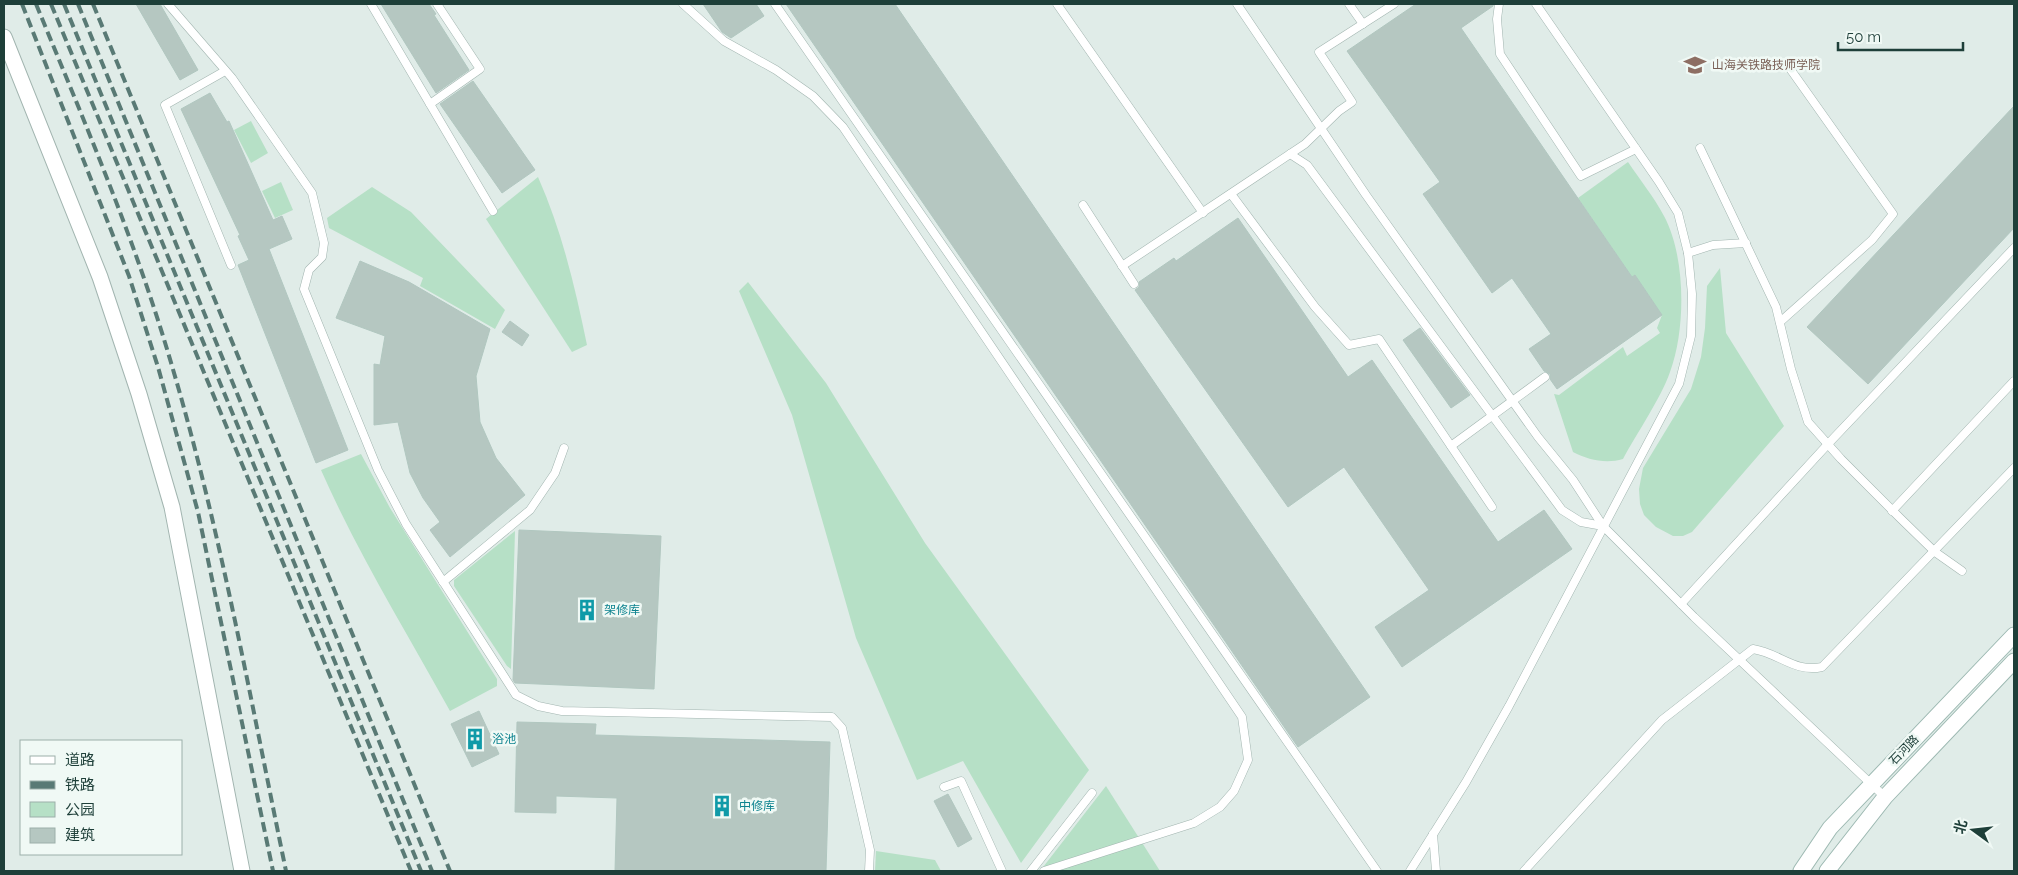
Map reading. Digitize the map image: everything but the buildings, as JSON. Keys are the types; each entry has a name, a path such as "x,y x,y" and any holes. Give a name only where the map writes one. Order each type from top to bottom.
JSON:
{"street":[{"path":"4,37 100,277 172,507 242,871"},
{"name":"石河路","path":"1800,871 1830,828 2014,635"},
{"name":"石河路","path":"1827,871 1885,797 2014,661"}],"lane":[{"path":"168,4 225,71 312,193 324,243 322,257 309,270 304,289 378,470 406,524 516,695 538,706 562,711 832,717 842,728 870,850 870,871"},
{"path":"371,4 493,211"},
{"path":"430,104 480,69 436,4"},
{"path":"683,4 724,41 776,70 813,96 843,127 1242,717 1248,760 1234,791 1220,807 1194,823 1044,871"},
{"path":"775,4 1377,871"},
{"path":"1057,4 1203,213"},
{"path":"1237,4 1366,195 1511,400 1573,480 1602,526 1738,659 1885,797"},
{"path":"1349,4 1363,24"},
{"path":"1122,266 1305,144 1339,110 1352,102 1318,52 1394,4"},
{"path":"1499,4 1497,19 1500,54 1581,176 1636,149"},
{"path":"1410,871 1466,782 1509,706 1602,526 1679,384 1691,336 1692,294 1688,252 1678,213 1536,4"},
{"path":"1780,322 1872,240 1893,214 1786,63"},
{"path":"225,71 165,105 232,265"},
{"path":"1700,148 1776,307 1808,422 1892,511 1935,552 1962,571"},
{"path":"1290,154 1307,165 1562,510 1581,522 1602,526"},
{"path":"1231,194 1315,307 1349,345 1379,339 1492,507"},
{"path":"1083,205 1134,284"},
{"path":"1688,252 1713,245 1746,243"},
{"path":"1681,604 1828,444 2014,248"},
{"path":"1451,446 1493,416 1511,400 1545,377"},
{"path":"1892,511 2014,381"},
{"path":"443,582 530,510 555,473 564,448"},
{"path":"1524,871 1662,720 1738,659 1753,649 1765,651 1804,669 1822,667 2014,468"},
{"path":"944,787 961,781 1002,871"},
{"path":"1031,871 1092,794"},
{"path":"1433,834 1436,871"}],"green space":[{"path":"251,121 268,153 251,163 234,130"},
{"path":"1628,162 1660,209 1671,233 1680,272 1681,315 1675,355 1661,393 1623,459 1604,461 1591,459 1573,452 1554,394 1559,395 1623,347 1627,356 1660,333 1657,328 1662,315 1635,275 1632,277 1578,198"},
{"path":"538,177 547,197 567,260 587,345 572,352 486,219"},
{"path":"281,182 293,210 275,218 262,191"},
{"path":"372,187 411,212 505,310 495,329 420,286 423,278 329,228 327,218"},
{"path":"1720,268 1726,333 1784,426 1692,532 1683,536 1673,536 1656,527 1644,515 1640,504 1639,489 1643,468 1691,389 1701,357 1705,328 1707,286"},
{"path":"748,282 826,383 925,543 1089,770 1021,863 963,761 917,780 856,638 792,415 739,291"},
{"path":"361,454 390,508 497,679 497,686 450,711 366,562 321,470"},
{"path":"515,531 511,669 507,666 454,586 454,580"},
{"path":"1106,786 1160,871 1040,871"},
{"path":"876,851 935,860 941,871 875,871"}],"railway":[{"path":"22,4 129,276 158,367 198,512 273,871"},
{"path":"36,4 126,228 158,320 190,428 220,554 286,871"},
{"path":"51,4 411,871"},
{"path":"64,4 421,871"},
{"path":"78,4 432,871"},
{"path":"93,4 450,871"}],"place":[{"name":"山海关铁路技师学院","path":"1695,65"},
{"name":"架修库","path":"587,610"},
{"name":"浴池","path":"475,739"},
{"name":"中修库","path":"722,806"}]}
